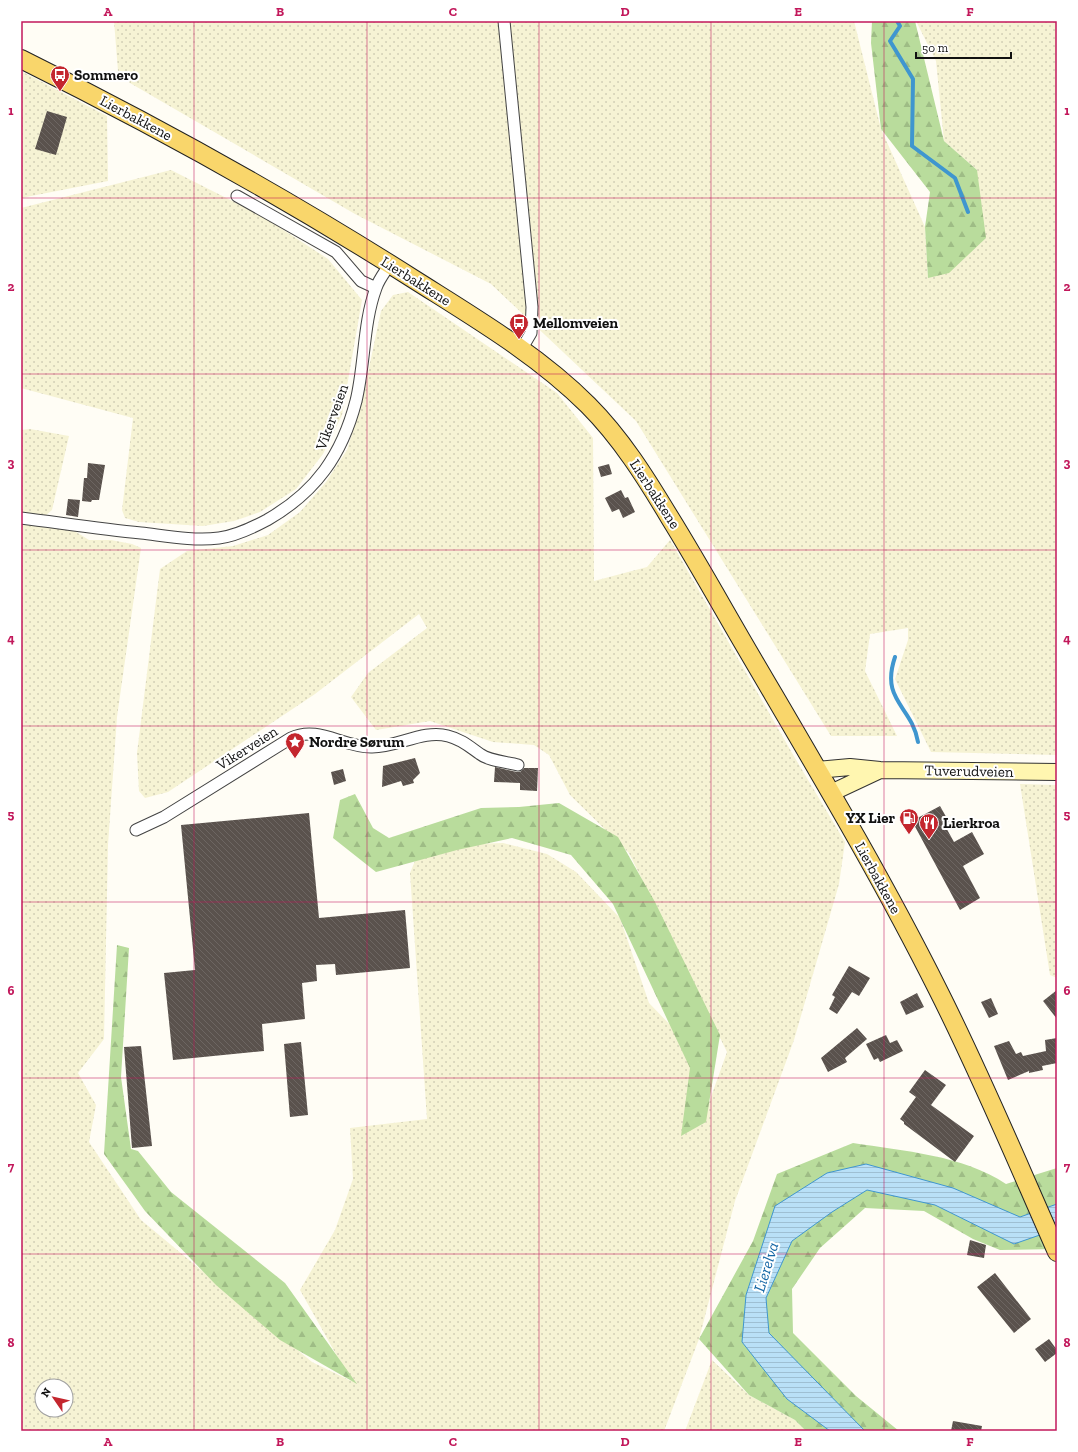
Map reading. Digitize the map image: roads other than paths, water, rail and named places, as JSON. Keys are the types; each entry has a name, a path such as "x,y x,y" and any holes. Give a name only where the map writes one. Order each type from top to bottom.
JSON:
{"main road":[{"name":"Lierbakkene","path":"21,59 115,106 254,183 390,264 521,350 582,399 608,426 626,450 683,539 831,793 909,934 941,996 1057,1252"},
{"name":"Tuverudveien","path":"817,770 850,767 880,770 1057,772"},
{"name":"Tuverudveien","path":"831,793 880,770"}],"street":[{"path":"504,21 532,307 531,333 521,350"},
{"path":"237,196 336,252 361,281 376,288"},
{"name":"Vikerveien","path":"21,518 161,537 211,538 230,535 249,528 281,512 315,484 332,460 344,434 356,399 369,316 376,288 390,264"},
{"name":"Vikerveien","path":"136,830 164,817 291,738 307,733 316,734 348,745 373,747 430,735 443,735 458,740 481,755 518,765"}],"water":[{"name":"Lierelva","path":"866,1164 953,1188 1020,1217 1057,1204 1057,1229 1014,1244 935,1205 867,1190 832,1212 792,1241 766,1298 769,1333 865,1431 830,1431 787,1399 742,1342 746,1295 775,1206 827,1173"}],"waterway":[{"path":"897,21 900,26 890,41 913,79 912,146 955,178 968,212"},
{"path":"895,657 891,672 891,684 894,694 915,730 918,742"}],"place":[{"name":"Sommero","path":"60,92"},
{"name":"Mellomveien","path":"519,340"},
{"name":"Nordre Sørum","path":"295,759"},
{"name":"YX Lier","path":"909,835"},
{"name":"Lierkroa","path":"929,840"}]}
